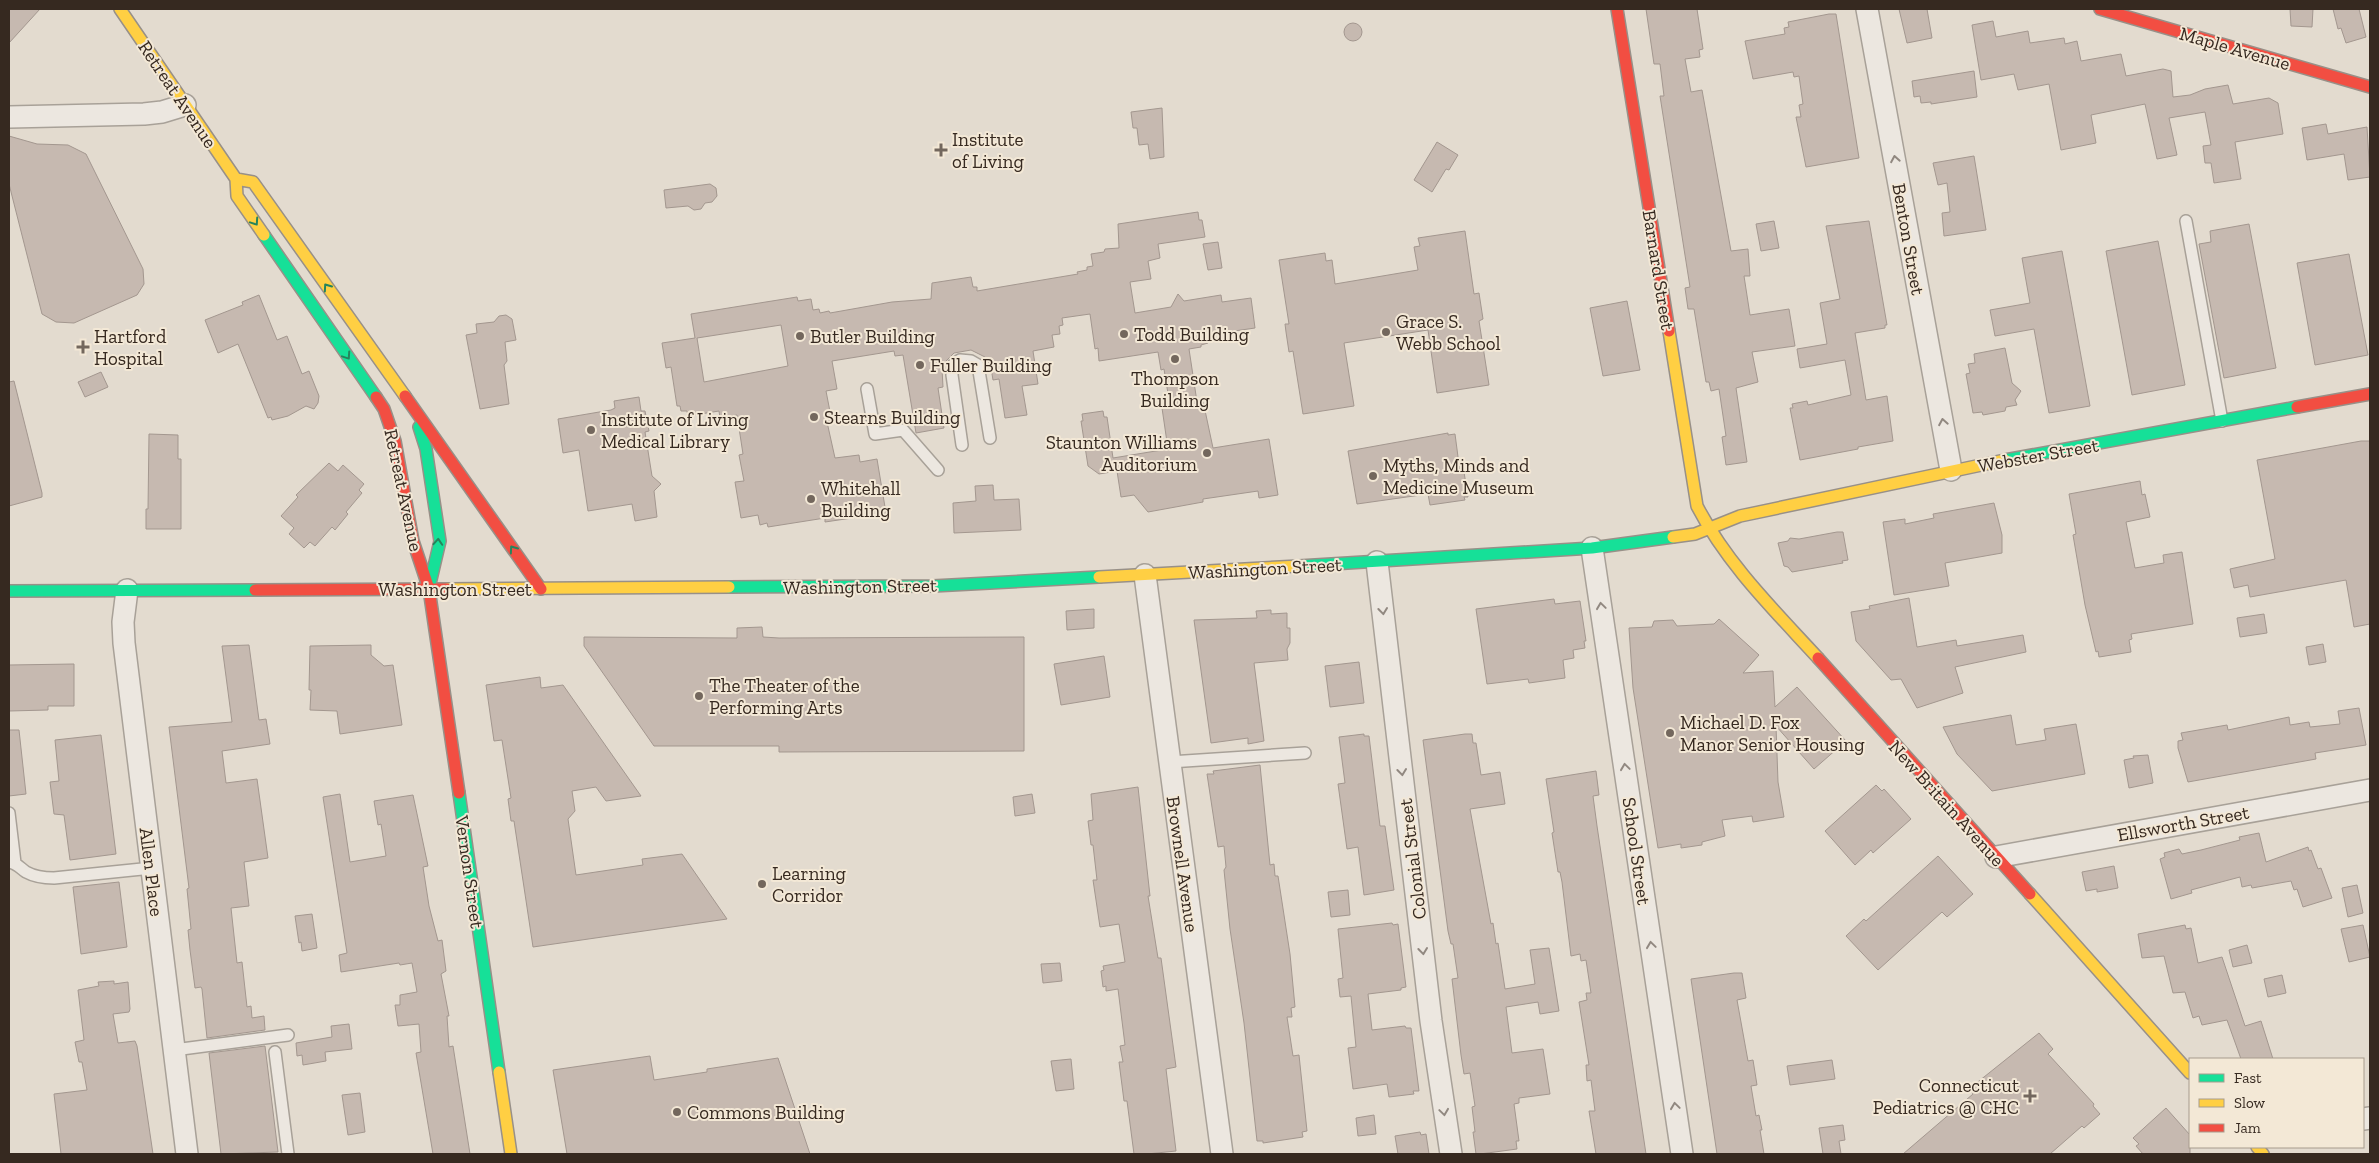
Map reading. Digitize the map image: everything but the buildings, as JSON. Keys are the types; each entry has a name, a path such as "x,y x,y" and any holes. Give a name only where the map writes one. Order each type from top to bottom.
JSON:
{"main road":[{"name":"Retreat Avenue","path":"120,9 236,179 237,196 384,410 400,456 414,544 429,589"},
{"name":"Barnard Street","path":"1617,9 1697,506 1709,529"},
{"name":"Maple Avenue","path":"2100,9 2370,87"},
{"name":"Retreat Avenue","path":"236,179 253,182 542,589"},
{"name":"Webster Street","path":"1709,529 1740,516 1951,470 2370,394"},
{"name":"Retreat Avenue","path":"406,398 418,422 426,449 440,541 429,589"},
{"name":"Washington Street","path":"9,591 933,586 1377,562 1592,548 1695,534 1709,529"},
{"name":"New Britain Avenue","path":"1709,529 1741,573 2189,1072"},
{"name":"Vernon Street","path":"429,589 511,1154"}],"street":[{"name":"Benton Street","path":"1868,9 1951,470"},
{"path":"9,116 144,114 162,112 185,105"},
{"name":"School Street","path":"1592,548 1682,1154"},
{"name":"Colonial Street","path":"1377,562 1431,1021 1451,1154"},
{"name":"Brownell Avenue","path":"1145,574 1222,1154"},
{"name":"Allen Place","path":"127,590 123,622 124,643 186,1154"},
{"name":"Ellsworth Street","path":"1996,857 2370,790"}],"lane":[{"path":"2186,221 2222,421"},
{"path":"962,445 952,375 953,365 960,360 971,361 978,366 990,438"},
{"path":"868,389 875,434 903,430 938,470"},
{"path":"1170,762 1305,753"},
{"path":"9,813 12,863 26,872 40,877 54,878 152,868"},
{"path":"174,1050 288,1035"},
{"path":"275,1052 288,1154"}],"traffic: fast":[{"path":"264,235 376,397"},
{"path":"2005,460 2297,407"},
{"path":"419,427 426,449 440,541 429,588"},
{"path":"1299,566 1592,548 1673,537"},
{"path":"729,587 933,586 1099,577"},
{"path":"9,591 255,590"},
{"path":"459,793 499,1072"}],"traffic: slow":[{"path":"120,9 236,179 237,196 264,235"},
{"path":"236,179 253,182 405,396"},
{"path":"1669,331 1697,506 1722,547 1752,586 1818,658"},
{"path":"1673,537 1695,534 1740,516 2005,460"},
{"path":"1099,577 1299,566"},
{"path":"447,589 729,587"},
{"path":"2030,894 2189,1072"},
{"path":"499,1072 511,1154"},
{"path":"2258,1148 2263,1154"}],"traffic: jam":[{"path":"1617,9 1669,331"},
{"path":"2100,9 2370,87"},
{"path":"2297,407 2370,394"},
{"path":"405,396 541,589"},
{"path":"376,397 384,409 395,441 413,541 429,589 459,793"},
{"path":"255,590 447,589"},
{"path":"1818,658 2030,894"}],"place":[{"name":"Institute of Living","path":"941,150"},
{"name":"Grace S. Webb School","path":"1386,332"},
{"name":"Todd Building","path":"1124,334"},
{"name":"Butler Building","path":"800,336"},
{"name":"Hartford Hospital","path":"83,347"},
{"name":"Thompson Building","path":"1175,359"},
{"name":"Fuller Building","path":"920,365"},
{"name":"Stearns Building","path":"814,417"},
{"name":"Institute of Living Medical Library","path":"591,430"},
{"name":"Staunton Williams Auditorium","path":"1207,453"},
{"name":"Myths, Minds and Medicine Museum","path":"1373,476"},
{"name":"Whitehall Building","path":"811,499"},
{"name":"The Theater of the Performing Arts","path":"699,696"},
{"name":"Michael D. Fox Manor Senior Housing","path":"1670,733"},
{"name":"Learning Corridor","path":"762,884"},
{"name":"Connecticut Pediatrics @ CHC","path":"2030,1096"},
{"name":"Commons Building","path":"677,1112"}]}
